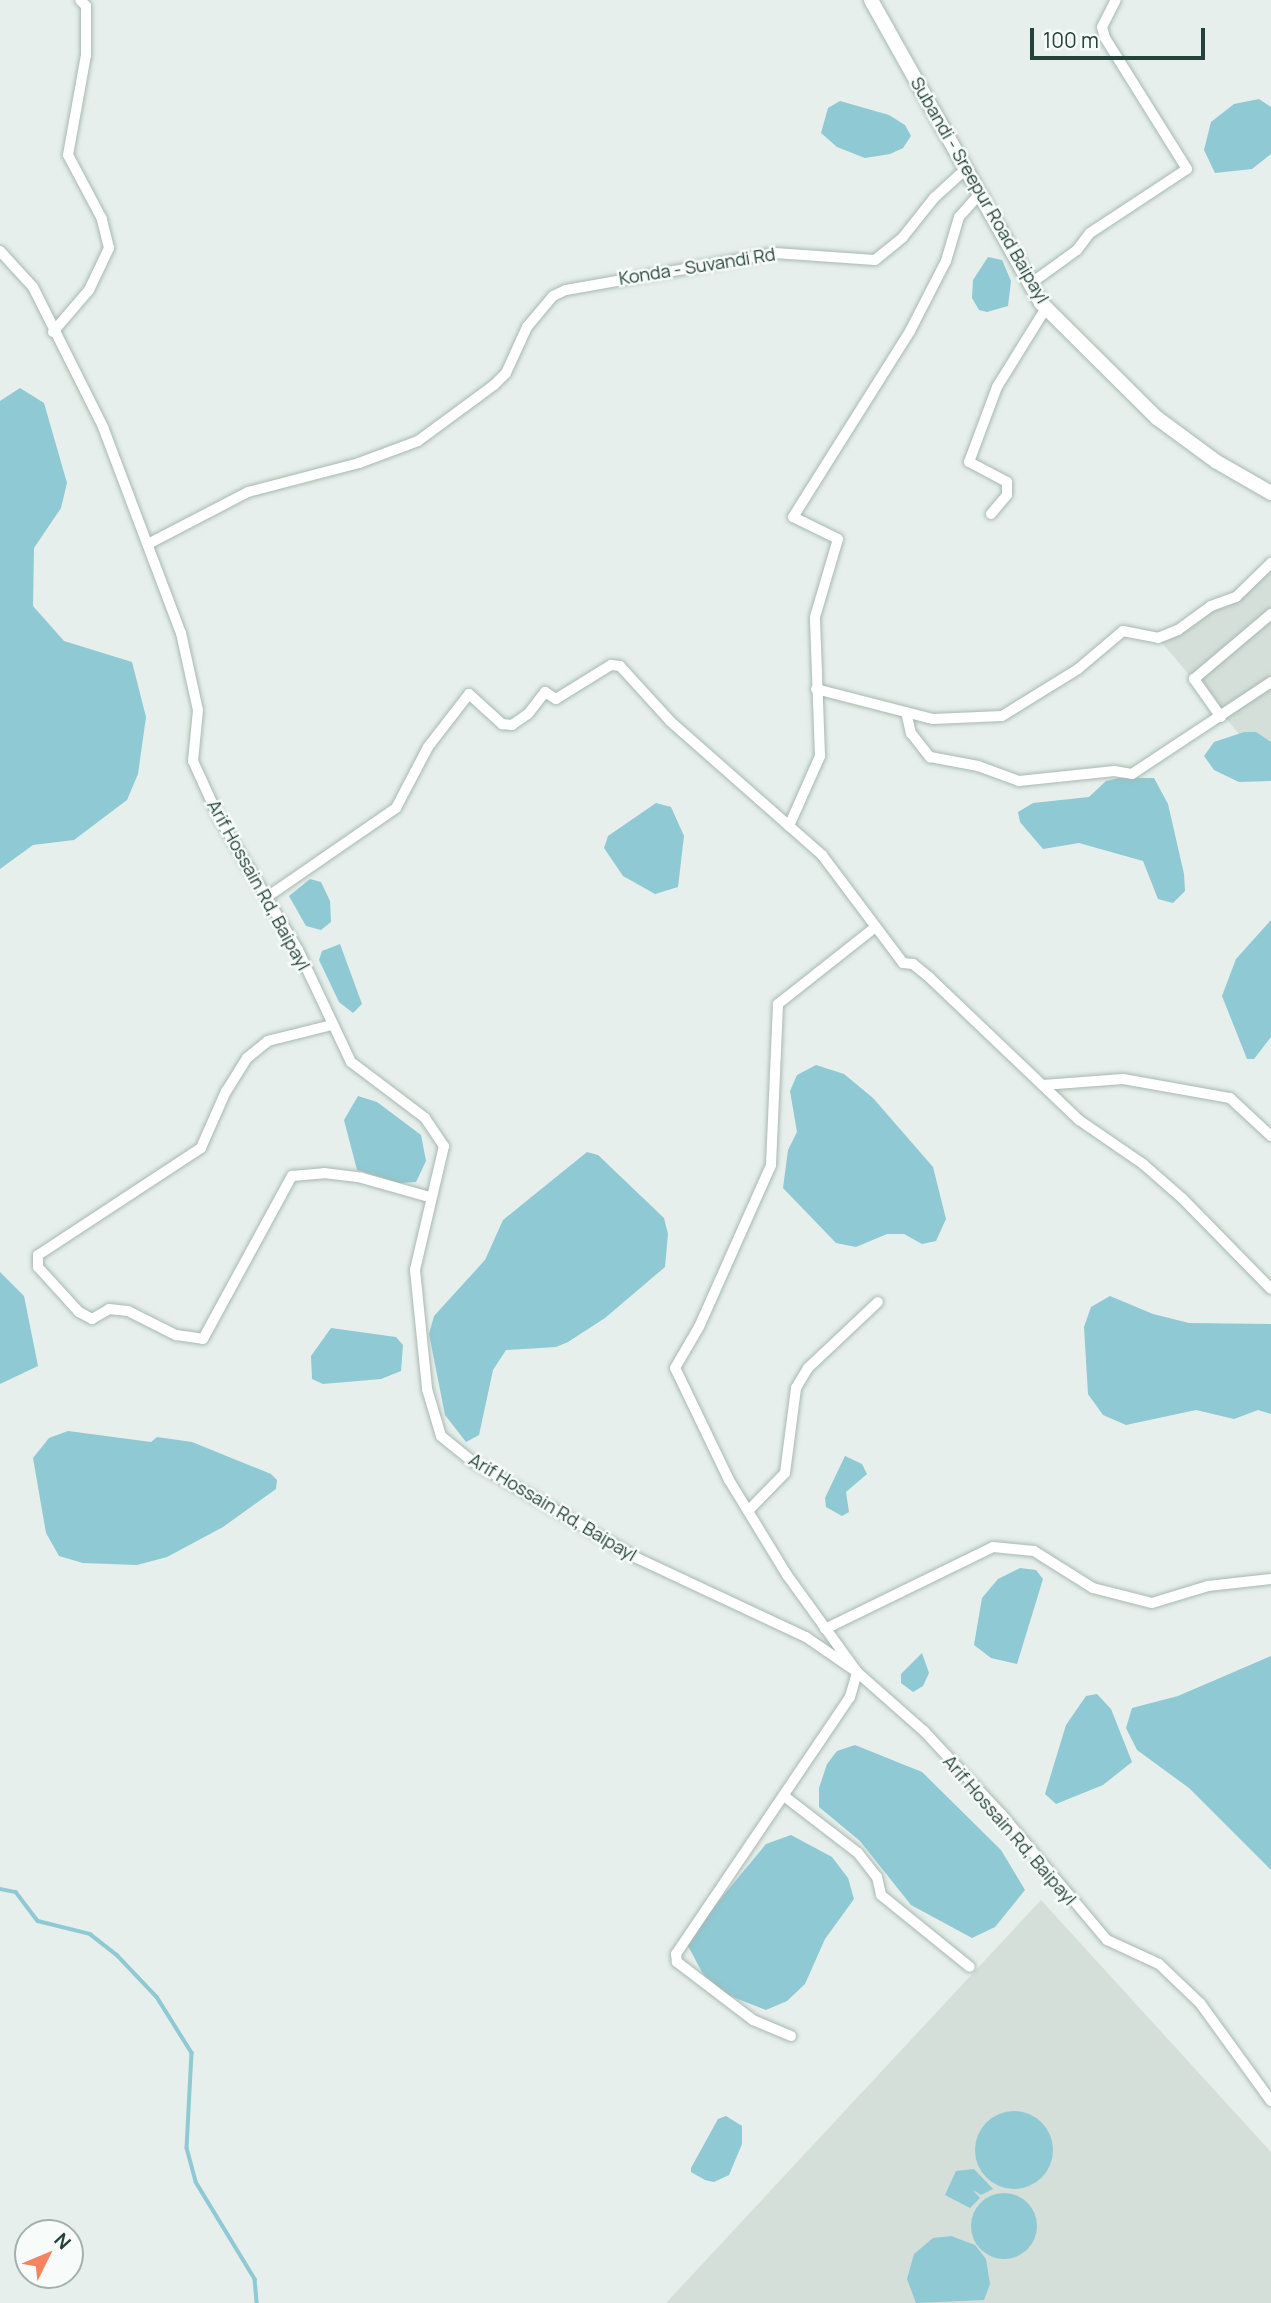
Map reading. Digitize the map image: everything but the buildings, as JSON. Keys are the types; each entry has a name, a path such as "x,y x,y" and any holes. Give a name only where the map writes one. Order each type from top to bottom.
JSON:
{"street":[{"path":"53,332 89,290 109,248 102,219 68,155 86,55 86,6 80,0"},
{"name":"Subandi - Sreepur Road Baipayl","path":"871,0 1046,308 1157,418 1217,462 1271,493"},
{"path":"1030,284 1077,250 1090,233 1187,169 1104,38 1102,27 1116,0"},
{"name":"Konda - Suvandi Rd","path":"148,544 248,492 359,463 418,441 485,395 506,373 527,327 553,296 566,290 775,253 875,260 903,237 967,167"},
{"path":"789,825 820,756 815,617 838,540 793,517 910,331 946,261 959,217 981,194"},
{"name":"Arif Hossain Rd, Baipayl","path":"0,251 33,287 53,332 103,427 181,633 198,710 193,761 219,818 298,950 351,1062 425,1118 444,1146 429,1198 415,1270 427,1389 441,1436 473,1462 637,1558 806,1637 857,1672 924,1731 976,1787 1107,1940 1159,1964 1200,2003 1271,2101"},
{"path":"991,514 1007,495 1007,482 969,462 997,387 1046,308"},
{"path":"816,689 933,719 1002,716 1078,669 1123,631 1158,638 1178,630 1211,606 1236,597 1271,562"},
{"path":"1221,717 1194,679 1271,614"},
{"path":"267,897 396,808 428,747 468,694 502,724 512,725 528,714 545,692 556,699 611,665 620,666 670,721 822,855 873,929 903,963 913,964 930,978 1079,1120 1143,1164 1182,1198 1271,1289"},
{"path":"906,712 911,733 930,757 978,766 1019,781 1114,771 1132,774 1271,682"},
{"path":"791,2036 753,2020 677,1962 676,1954 850,1697 857,1672 825,1629 748,1511 682,1389 675,1368 699,1327 771,1165 778,1004 873,929"},
{"path":"332,1025 268,1041 247,1058 226,1091 201,1148 38,1255 38,1267 79,1312 92,1319 109,1309 128,1311 176,1335 203,1339 292,1176 324,1173 362,1178 429,1198"},
{"path":"1043,1085 1123,1079 1230,1098 1271,1136"},
{"path":"748,1511 785,1473 796,1388 808,1368 878,1302"},
{"path":"825,1629 993,1547 1034,1552 1093,1588 1152,1604 1208,1586 1271,1579"},
{"path":"784,1796 858,1853 877,1877 881,1895 970,1967"}],"shaded area":[{"path":"1271,562 1271,772 1158,638 1267,570"},
{"path":"1041,1900 1271,2152 1271,2303 666,2303"}],"water":[{"path":"1259,99 1271,107 1271,154 1252,169 1215,173 1204,150 1211,122 1234,104"},
{"path":"840,101 889,115 905,125 911,136 903,148 890,154 865,158 837,147 821,133 828,108"},
{"path":"988,257 1002,260 1011,281 1008,306 987,312 979,310 972,298 973,280"},
{"path":"20,388 44,403 67,483 61,508 34,548 33,606 64,641 132,662 146,717 138,774 127,800 74,840 33,845 0,869 0,401"},
{"path":"1244,732 1256,732 1271,742 1271,781 1239,782 1214,770 1204,756 1214,742"},
{"path":"1119,778 1154,778 1168,804 1184,874 1185,891 1173,903 1158,899 1143,861 1079,843 1043,849 1020,822 1018,812 1033,803 1089,797 1106,781"},
{"path":"656,803 671,807 684,836 678,887 655,894 623,876 604,848 608,836"},
{"path":"310,879 321,882 330,901 331,922 321,930 306,926 289,896"},
{"path":"1271,920 1271,1037 1254,1059 1247,1059 1222,996 1236,959"},
{"path":"340,944 362,1004 353,1013 339,1002 319,960 322,951"},
{"path":"816,1065 844,1074 873,1098 933,1167 946,1219 936,1241 922,1244 904,1234 887,1234 856,1247 836,1243 783,1188 788,1150 797,1132 790,1091 797,1075"},
{"path":"358,1096 377,1102 421,1135 426,1161 416,1182 399,1183 357,1170 344,1120"},
{"path":"587,1152 598,1155 664,1218 668,1234 665,1267 605,1318 568,1342 556,1347 506,1350 493,1370 479,1435 466,1442 445,1415 429,1334 434,1316 485,1260 503,1220"},
{"path":"0,1272 24,1296 38,1366 0,1384"},
{"path":"1110,1296 1153,1314 1189,1323 1271,1324 1271,1414 1258,1410 1234,1419 1196,1410 1126,1425 1103,1415 1088,1394 1084,1327 1091,1307"},
{"path":"331,1328 396,1337 403,1345 401,1371 381,1379 323,1384 312,1379 311,1356"},
{"path":"68,1431 151,1442 157,1437 192,1442 271,1474 277,1480 276,1489 223,1527 167,1557 137,1565 83,1563 59,1556 46,1533 33,1458 49,1438"},
{"path":"845,1456 862,1464 867,1474 846,1492 849,1512 842,1516 826,1507 825,1498"},
{"path":"1020,1568 1036,1570 1043,1579 1017,1664 991,1658 974,1645 982,1598 998,1579"},
{"path":"922,1653 929,1673 923,1686 913,1692 901,1683 901,1674"},
{"path":"1271,1656 1271,1870 1189,1788 1137,1750 1126,1728 1132,1708 1178,1696"},
{"path":"1097,1694 1111,1709 1132,1762 1103,1785 1056,1804 1045,1794 1066,1725 1086,1696"},
{"path":"855,1745 922,1772 1001,1850 1025,1890 995,1927 972,1938 911,1905 860,1841 819,1807 819,1788 827,1764 837,1751"},
{"path":"791,1835 832,1857 848,1878 854,1899 825,1939 805,1984 787,2001 766,2010 725,1994 703,1974 688,1946 707,1915 766,1844"},
{"path":"1014,2111 1029,2114 1042,2122 1050,2135 1053,2150 1050,2165 1042,2178 1029,2186 1014,2189 999,2186 986,2178 978,2165 975,2150 978,2135 986,2122 999,2114"},
{"path":"726,2116 742,2126 742,2144 729,2175 714,2182 705,2180 691,2172 691,2168 718,2119"},
{"path":"974,2169 993,2189 981,2195 973,2190 980,2198 970,2208 945,2195 956,2171"},
{"path":"1004,2193 1017,2196 1027,2203 1034,2213 1037,2226 1034,2239 1027,2249 1017,2256 1004,2259 991,2256 981,2249 974,2239 971,2226 974,2213 981,2203 991,2196"},
{"path":"951,2236 975,2245 986,2259 990,2284 984,2300 916,2303 907,2279 914,2254 933,2238"}],"waterway":[{"path":"0,1889 16,1892 38,1921 90,1934 117,1955 157,1997 192,2053 187,2148 196,2182 255,2279 257,2303"}]}
